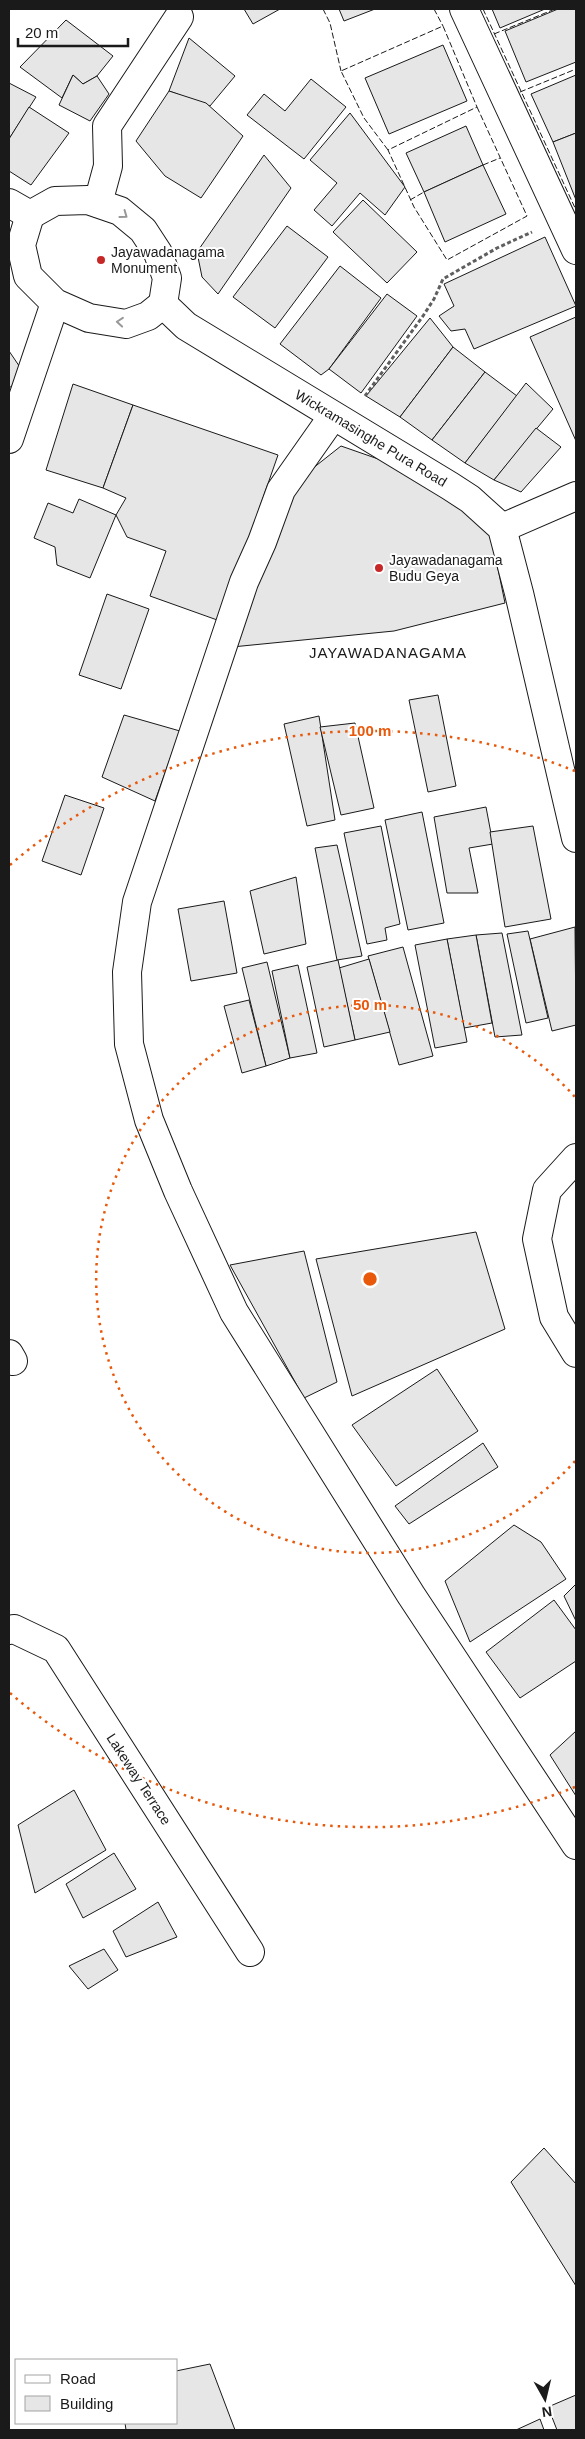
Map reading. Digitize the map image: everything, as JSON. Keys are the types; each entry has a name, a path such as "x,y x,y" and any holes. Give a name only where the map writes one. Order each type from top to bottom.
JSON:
{"street":[{"path":"464,9 576,250"},
{"path":"98,203 108,166 107,126 179,17"},
{"path":"88,200 120,211 143,230 158,253 167,278 163,304 148,316 126,324 88,318 55,303 28,276 15,250 19,210 55,202 88,200"},
{"path":"9,438 55,303"},
{"name":"Wickramasinghe Pura Road","path":"163,304 186,326 470,499 502,528"},
{"path":"339,419 281,490 262,542 244,582 137,902 127,972 130,1044 149,1120 178,1191 234,1312 411,1595 576,1845"},
{"path":"576,496 502,528 576,838"},
{"path":"576,1158 548,1190 537,1240 554,1317 576,1353"},
{"name":"Lakeway Terrace","path":"9,1630 14,1629 56,1649 250,1952"}],"path":[{"path":"339,419 423,316 434,299 443,279 497,248 561,218"}],"building":[{"path":"244,9 280,9 253,24"},
{"path":"339,9 375,9 344,21"},
{"path":"492,9 545,9 500,28"},
{"path":"558,9 576,9 576,62 526,82 505,31"},
{"path":"66,20 113,56 97,76 83,84 73,75 62,98 20,67"},
{"path":"189,38 235,76 210,106 169,91"},
{"path":"443,45 467,101 389,134 365,78"},
{"path":"73,75 83,84 97,76 109,94 90,121 59,105"},
{"path":"576,75 576,133 553,142 531,94"},
{"path":"311,79 346,107 304,159 247,115 264,94 285,111"},
{"path":"9,83 36,97 9,139"},
{"path":"169,91 206,103 243,136 201,198 165,176 136,141"},
{"path":"29,107 69,133 31,185 9,171 9,139"},
{"path":"350,113 405,187 385,215 360,193 332,226 314,210 337,183 310,160"},
{"path":"466,126 483,165 424,192 406,153"},
{"path":"576,133 576,200 553,142"},
{"path":"264,155 291,188 218,294 202,277 197,252"},
{"path":"483,165 506,214 445,242 424,192"},
{"path":"363,200 417,252 387,283 333,232"},
{"path":"287,226 328,257 275,328 233,297"},
{"path":"545,237 576,306 474,349 465,329 451,331 439,316 454,306 444,284"},
{"path":"340,266 381,298 329,369 321,375 280,344"},
{"path":"387,294 417,316 361,393 329,369"},
{"path":"576,317 576,441 530,337"},
{"path":"430,318 453,347 400,417 366,396"},
{"path":"453,347 485,372 432,440 400,417"},
{"path":"9,351 26,376 9,388"},
{"path":"485,372 517,396 465,463 432,440"},
{"path":"526,383 553,409 494,480 465,463"},
{"path":"73,384 133,405 103,488 46,470"},
{"path":"133,405 278,455 220,621 150,596 166,551 127,537 116,515 126,498 103,488"},
{"path":"536,428 561,447 521,492 494,480"},
{"name":"Jayawadanagama Budu Geya","path":"341,446 384,461 465,511 491,535 505,603 394,631 232,647 285,504 303,476"},
{"path":"79,499 116,515 90,578 57,565 55,547 34,538 48,503 73,513"},
{"path":"107,594 149,609 121,689 79,675"},
{"path":"438,695 456,786 428,792 409,700"},
{"path":"124,715 180,731 155,801 102,777"},
{"path":"319,716 335,820 307,826 284,724"},
{"path":"355,723 374,808 341,815 320,727"},
{"path":"65,795 104,808 81,875 42,861"},
{"path":"486,807 493,844 469,848 478,893 447,893 434,817"},
{"path":"422,812 444,923 408,930 385,820"},
{"path":"381,826 400,924 385,928 387,940 367,944 344,833"},
{"path":"533,826 551,919 505,927 490,832"},
{"path":"337,845 362,956 337,960 315,848"},
{"path":"296,877 306,944 264,954 250,891"},
{"path":"224,901 237,973 191,981 178,909"},
{"path":"575,927 576,1025 552,1031 530,939"},
{"path":"528,931 548,1018 526,1023 507,934"},
{"path":"502,933 522,1035 495,1037 476,935"},
{"path":"476,935 492,1023 464,1028 447,939"},
{"path":"447,939 467,1042 435,1048 415,945"},
{"path":"403,947 433,1056 399,1065 368,956"},
{"path":"369,959 390,1032 355,1040 339,968"},
{"path":"338,960 355,1040 324,1047 307,967"},
{"path":"267,962 290,1058 266,1066 242,968"},
{"path":"298,965 317,1053 290,1058 272,971"},
{"path":"249,1000 266,1066 242,1073 224,1006"},
{"path":"476,1232 505,1329 352,1396 316,1259"},
{"path":"304,1251 337,1382 304,1398 230,1265"},
{"path":"437,1369 478,1431 396,1486 352,1425"},
{"path":"483,1443 498,1467 409,1524 395,1506"},
{"path":"514,1525 541,1542 566,1579 470,1642 445,1581"},
{"path":"576,1584 576,1621 564,1596"},
{"path":"554,1600 576,1630 576,1661 520,1698 486,1652"},
{"path":"576,1731 576,1796 550,1755"},
{"path":"74,1790 106,1850 35,1893 18,1825"},
{"path":"114,1853 136,1889 83,1918 66,1884"},
{"path":"158,1902 177,1937 126,1957 113,1931"},
{"path":"104,1949 118,1970 88,1989 69,1966"},
{"path":"544,2148 576,2184 576,2286 511,2182"},
{"path":"210,2364 235,2430 126,2430 125,2424 178,2424 178,2371"},
{"path":"576,2395 576,2430 557,2430 548,2407"},
{"path":"540,2419 544,2430 516,2430"}],"fence":[{"path":"323,9 330,23 341,71"},
{"path":"434,9 443,26"},
{"path":"483,9 576,210"},
{"path":"494,34 555,9"},
{"path":"388,150 364,118 341,71 443,26 477,107"},
{"path":"520,92 576,69"},
{"path":"477,107 527,216 447,260 414,207 388,150 477,107"},
{"path":"483,165 500,158"},
{"path":"410,200 424,192"}],"place":[{"name":"Jayawadanagama Monument","path":"101,260"},
{"name":"Jayawadanagama Budu Geya","path":"379,568"}],"district":[{"name":"JAYAWADANAGAMA","path":"388,653"}]}
